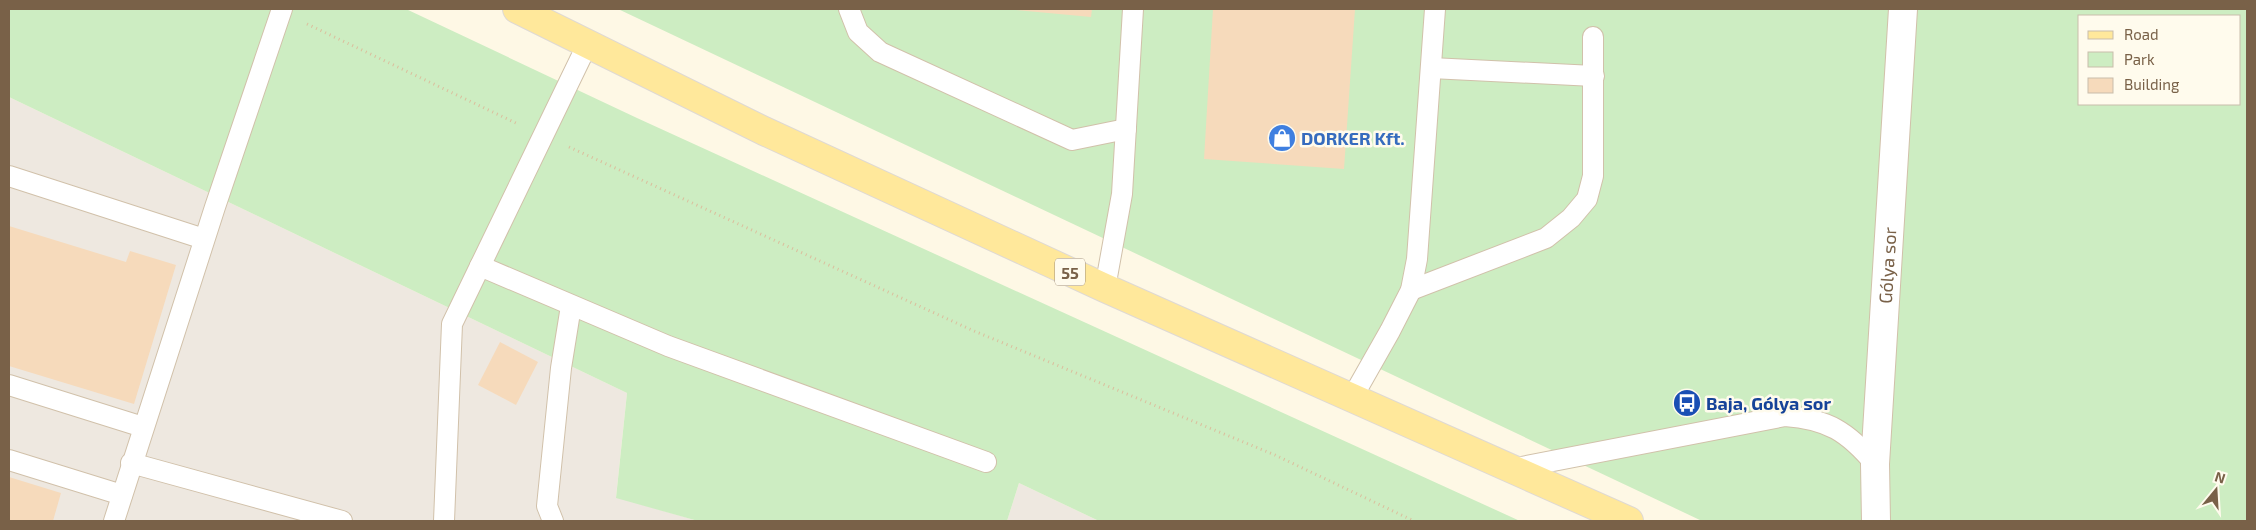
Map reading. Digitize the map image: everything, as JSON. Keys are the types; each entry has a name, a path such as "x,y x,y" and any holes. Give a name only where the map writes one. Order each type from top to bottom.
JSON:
{"main road":[{"name":"55","path":"517,9 764,131 1105,288 1629,521"}],"street":[{"name":"Gólya sor","path":"1876,521 1875,464 1903,9"}],"lane":[{"path":"849,9 858,32 880,52 1072,140 1126,128"},
{"path":"1105,288 1122,194 1133,9"},
{"path":"1352,398 1411,290 1417,259 1435,9"},
{"path":"114,521 204,239 282,10"},
{"path":"1411,290 1546,238 1571,218 1587,199 1593,176 1594,76 1592,37"},
{"path":"444,521 452,324 588,43"},
{"path":"1431,68 1594,76"},
{"path":"9,176 204,239"},
{"path":"480,266 668,346 986,462"},
{"path":"553,521 547,506 561,368 571,306"},
{"path":"9,385 143,427"},
{"path":"1511,469 1785,416 1815,420 1833,427 1859,446 1875,464"},
{"path":"9,460 122,495"},
{"path":"131,463 342,521"}],"path":[{"path":"282,10 544,136 974,331 1275,455 1414,521"}],"shaded area":[{"path":"9,97 627,393 616,497 698,521 9,521"},
{"path":"1019,483 1099,521 1007,521"}],"green space":[{"path":"9,9 406,9 637,118 1520,521 1099,521 1019,483 1007,521 698,521 616,498 627,393 9,97"},
{"path":"618,9 2247,9 2247,521 1702,521"}],"building":[{"path":"1006,9 1092,9 1091,17"},
{"path":"1213,9 1355,9 1344,169 1204,159"},
{"path":"9,226 126,262 130,251 176,265 134,404 9,366"},
{"path":"500,342 538,362 516,405 478,385"},
{"path":"9,477 61,493 53,521 9,521"}],"place":[{"name":"DORKER Kft.","path":"1282,138"},
{"name":"Baja, Gólya sor","path":"1687,403"}]}
